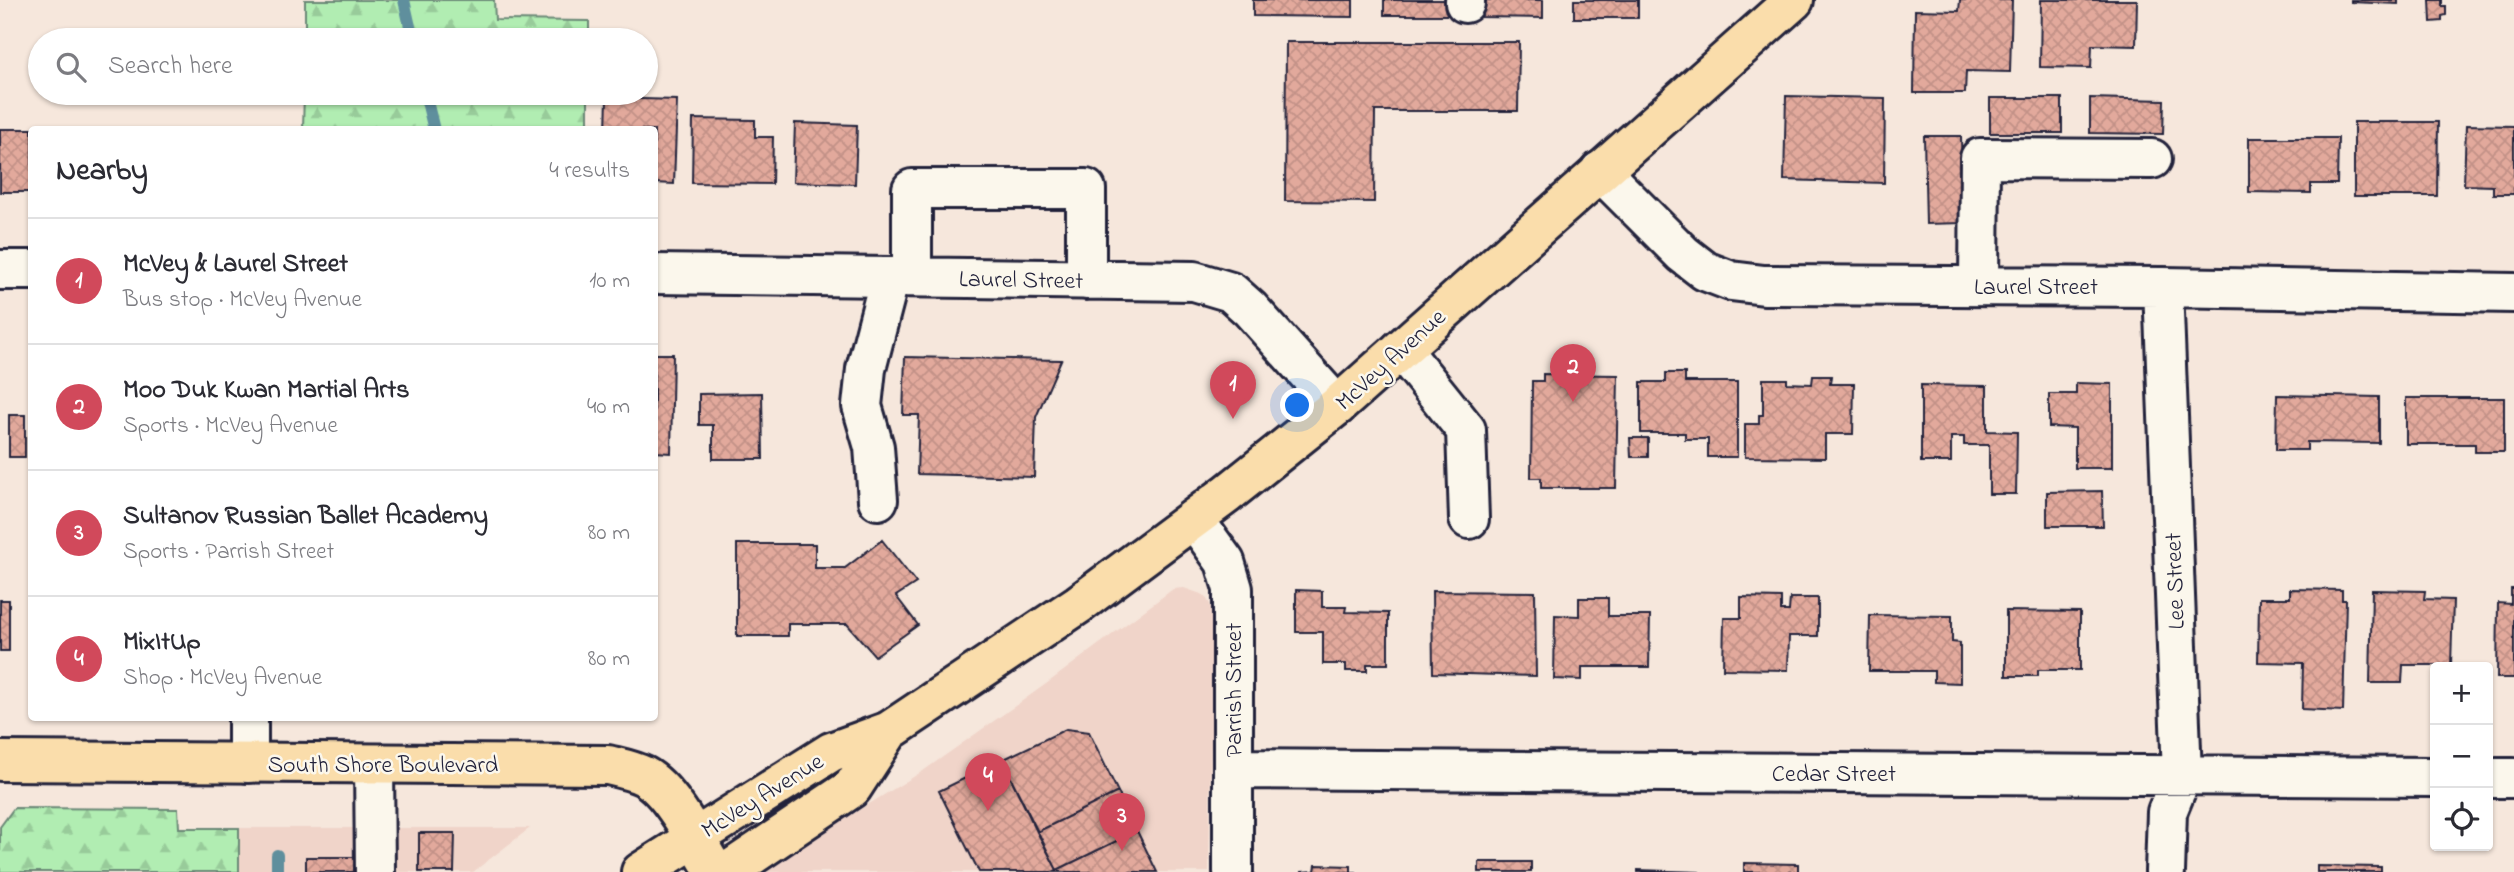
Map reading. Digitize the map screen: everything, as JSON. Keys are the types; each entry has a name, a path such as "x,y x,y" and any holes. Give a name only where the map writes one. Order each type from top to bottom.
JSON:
{"main road":[{"name":"McVey Avenue","path":"641,872 831,752 889,731 1079,604 1194,519 1337,406 1794,0"},
{"name":"McVey Avenue","path":"727,872 852,788 889,731"},
{"name":"South Shore Boulevard","path":"0,761 608,765 630,770 656,785 715,872"}],"street":[{"path":"1979,285 1980,158 2152,159"},
{"name":"Laurel Street","path":"1600,172 1683,254 1706,271 1731,281 1764,285 1979,285 2514,293"},
{"path":"878,499 874,447 862,406 866,369 901,277 912,189 1086,189 1086,280"},
{"path":"0,270 28,270"},
{"name":"Laurel Street","path":"658,274 1194,281 1231,292 1250,309 1337,406"},
{"name":"Lee Street","path":"2163,287 2182,775 2167,812 2165,872"},
{"path":"1401,349 1466,430 1469,519"},
{"name":"Parrish Street","path":"1194,519 1225,562 1233,589 1233,872"},
{"path":"248,721 248,763"},
{"path":"374,764 375,872"},
{"name":"Cedar Street","path":"1233,769 2430,777"},
{"path":"2493,778 2514,778"}],"shaded area":[{"path":"1184,588 1204,595 1210,604 1213,617 1209,872 758,872 923,771 1173,589"},
{"path":"239,828 530,828 473,872 239,872"}],"green space":[{"path":"305,0 494,0 495,20 589,21 589,28 305,28"},
{"path":"304,105 588,105 588,126 303,126"},
{"path":"14,808 178,809 179,828 239,828 239,872 0,872 0,827"}],"building":[{"path":"1253,0 1353,0 1353,17 1253,16"},
{"path":"1384,0 1449,0 1449,15 1384,15"},
{"path":"1478,0 1543,0 1543,18 1478,17"},
{"path":"1574,0 1638,0 1638,18 1574,18"},
{"path":"1960,0 2012,0 2010,72 1966,71 1965,93 1914,93 1915,10 1959,11"},
{"path":"2041,0 2137,0 2136,46 2092,45 2091,68 2040,67"},
{"path":"2398,0 2398,4 2351,2"},
{"path":"2430,0 2442,0 2442,6 2446,6 2446,15 2442,16 2442,21 2431,22"},
{"path":"1286,42 1519,42 1518,111 1375,111 1374,202 1285,201"},
{"path":"1786,96 1885,98 1884,183 1784,180"},
{"path":"1990,98 2062,98 2062,133 1990,133"},
{"path":"2090,98 2164,100 2163,134 2090,133"},
{"path":"658,99 677,100 674,184 658,183 658,126 606,126 607,105 658,105"},
{"path":"693,119 755,120 755,137 773,137 772,184 692,183"},
{"path":"2354,122 2438,122 2437,196 2354,196"},
{"path":"795,123 857,125 855,184 793,182"},
{"path":"2466,125 2514,126 2514,194 2493,194 2493,186 2464,185"},
{"path":"0,129 28,129 28,192 0,192"},
{"path":"1924,136 1961,136 1963,223 1926,224"},
{"path":"2249,138 2338,138 2337,184 2311,184 2311,193 2249,192"},
{"path":"658,354 673,354 671,453 658,452"},
{"path":"905,357 1061,360 1036,417 1034,477 917,474 919,415 903,415"},
{"path":"1666,373 1685,373 1685,382 1737,382 1737,457 1708,457 1708,439 1685,439 1685,433 1641,433 1641,382 1666,382"},
{"path":"1543,374 1618,375 1616,488 1541,488 1541,478 1531,478 1532,381 1543,381"},
{"path":"1813,376 1831,376 1830,384 1854,384 1853,434 1825,434 1825,458 1745,457 1745,424 1759,424 1759,415 1763,415 1763,379 1787,379 1787,383 1812,384"},
{"path":"2076,383 2112,384 2112,468 2075,468 2075,428 2049,427 2049,394 2076,394"},
{"path":"1921,385 1987,386 1987,431 2017,432 2016,494 1989,494 1989,445 1964,445 1964,437 1951,437 1951,462 1921,462"},
{"path":"762,393 763,459 713,459 713,425 699,425 699,394"},
{"path":"2277,395 2379,397 2379,443 2307,442 2307,450 2276,450"},
{"path":"2406,398 2504,398 2504,452 2475,452 2475,444 2406,444"},
{"path":"9,415 25,415 25,457 9,457"},
{"path":"1630,438 1648,438 1648,457 1631,457"},
{"path":"2102,491 2103,526 2047,526 2047,492"},
{"path":"882,540 916,583 896,596 918,625 875,656 847,624 788,624 788,636 737,636 737,544 815,544 815,568 845,568"},
{"path":"2290,589 2342,590 2342,600 2346,600 2343,711 2302,709 2303,663 2258,662 2259,598 2290,598"},
{"path":"2511,589 2514,589 2514,678 2497,678 2498,603 2511,604"},
{"path":"1296,590 1322,591 1322,607 1346,607 1345,612 1388,613 1388,664 1367,664 1367,671 1346,671 1346,664 1323,664 1323,632 1296,632"},
{"path":"2372,590 2425,591 2424,599 2453,600 2451,662 2403,665 2402,683 2370,683"},
{"path":"1432,591 1535,592 1536,676 1433,673"},
{"path":"1741,597 1781,598 1781,611 1789,611 1790,598 1818,598 1818,636 1789,636 1788,670 1723,669 1724,618 1741,618"},
{"path":"1579,598 1608,598 1608,616 1650,616 1649,667 1582,667 1582,680 1554,679 1555,615 1579,616"},
{"path":"0,600 9,600 9,651 0,651"},
{"path":"2006,611 2080,612 2080,670 2038,670 2038,676 2006,676"},
{"path":"1870,615 1952,616 1952,642 1960,643 1960,683 1934,682 1934,671 1869,671"},
{"path":"1066,729 1089,732 1118,792 1037,832 1002,760"},
{"path":"1002,760 1057,870 1053,872 979,872 939,791"},
{"path":"1118,792 1137,831 1057,870 1037,832"},
{"path":"1137,831 1157,872 1053,872 1057,870"},
{"path":"419,833 455,833 454,872 419,872"},
{"path":"306,857 359,857 359,872 306,872"},
{"path":"1479,862 1531,862 1531,872 1479,872"},
{"path":"1744,863 1798,864 1798,872 1744,872"},
{"path":"1316,865 1351,866 1351,872 1301,872 1315,871"},
{"path":"2317,866 2381,867 2381,872 2317,872"},
{"path":"1638,870 1700,872 1638,872"}],"waterway":[{"path":"404,0 410,28"},
{"path":"428,105 433,126"},
{"path":"277,855 277,872"}],"place":[{"name":"Moo Duk Kwan Martial Arts","path":"1573,402"},
{"name":"McVey & Laurel Street","path":"1233,419"},
{"name":"MixItUp","path":"988,811"},
{"name":"Sultanov Russian Ballet Academy","path":"1122,851"}]}
